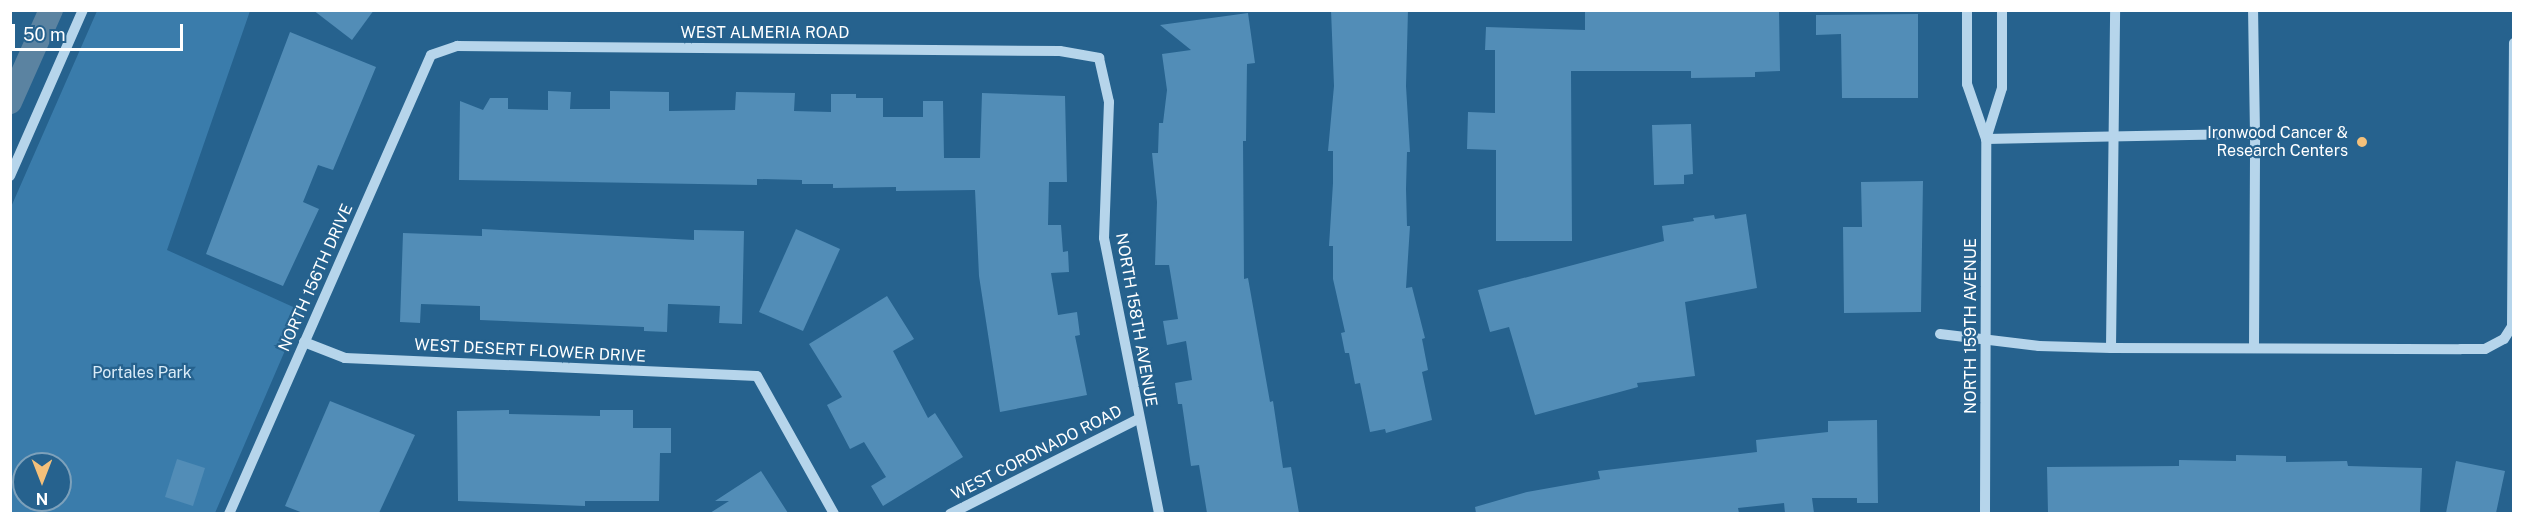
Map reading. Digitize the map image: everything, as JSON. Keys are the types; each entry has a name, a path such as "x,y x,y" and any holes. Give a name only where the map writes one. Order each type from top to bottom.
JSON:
{"street":[{"path":"10,176 83,10"},
{"name":"NORTH 159TH AVENUE","path":"1967,10 1967,84 1986,139"},
{"name":"NORTH 159TH AVENUE","path":"1985,513 1986,139 2002,88 2002,10"},
{"path":"2111,348 2117,137 2115,10"},
{"path":"2253,10 2254,348"},
{"path":"1940,334 1986,340 2111,348 2485,349 2504,339 2512,326 2514,43"},
{"name":"WEST ALMERIA ROAD","path":"431,56 457,46 1060,51 1099,58"},
{"name":"NORTH 156TH DRIVE","path":"229,513 431,56"},
{"name":"NORTH 158TH AVENUE","path":"1099,58 1109,102 1104,238 1137,419 1159,513"},
{"path":"1986,139 2255,134"},
{"name":"WEST DESERT FLOWER DRIVE","path":"304,342 345,358 757,376 834,513"},
{"name":"WEST CORONADO ROAD","path":"950,513 1137,419"}],"green space":[{"name":"Portales Park","path":"97,11 250,11 167,250 302,311 215,513 11,514 11,207"}],"building":[{"path":"313,10 374,10 352,40"},
{"path":"1331,10 1408,10 1406,86 1410,152 1407,152 1406,189 1407,226 1410,226 1406,288 1412,287 1425,338 1422,339 1428,370 1422,372 1432,420 1386,433 1385,429 1370,432 1360,383 1355,384 1349,353 1345,353 1341,333 1345,332 1333,279 1333,246 1329,246 1333,151 1328,151 1334,86"},
{"path":"1585,10 1779,10 1780,71 1755,72 1755,77 1691,78 1691,71 1571,71 1572,241 1496,241 1496,150 1467,149 1468,112 1495,113 1495,50 1485,50 1486,27 1585,30"},
{"path":"1248,13 1255,63 1247,64 1246,141 1243,141 1244,279 1248,278 1270,402 1273,401 1283,468 1291,467 1299,513 1207,513 1199,465 1191,466 1182,404 1178,404 1175,383 1192,380 1186,341 1167,345 1163,321 1178,319 1169,265 1155,265 1157,202 1152,153 1158,153 1159,123 1163,123 1167,90 1162,54 1191,50 1160,25"},
{"path":"1918,14 1918,98 1842,98 1841,34 1816,35 1816,15"},
{"path":"290,32 376,67 333,170 318,165 303,202 319,209 283,286 206,254"},
{"path":"548,91 571,92 570,109 610,109 610,91 669,92 669,111 735,110 736,92 795,93 794,111 831,112 831,94 856,94 856,98 883,98 883,117 923,117 923,101 943,101 944,158 980,158 982,93 1065,96 1067,182 1049,182 1048,225 1061,225 1063,252 1068,251 1069,272 1051,273 1058,315 1077,312 1080,335 1075,336 1087,395 1000,412 979,276 975,190 896,191 896,187 833,188 833,184 802,184 802,180 757,179 757,185 459,180 460,101 483,110 490,98 508,98 508,109 548,110"},
{"path":"1691,124 1693,174 1684,175 1684,184 1654,185 1652,125"},
{"path":"1923,181 1921,312 1844,313 1843,227 1862,227 1861,182"},
{"path":"1746,214 1757,288 1685,302 1695,376 1637,383 1638,387 1535,415 1509,327 1490,332 1478,290 1664,241 1662,226 1714,215 1715,219"},
{"path":"482,229 694,240 694,230 744,231 742,324 719,323 720,306 668,304 667,332 644,331 644,327 480,320 480,306 421,304 420,323 400,322 403,233 482,236"},
{"path":"796,229 840,249 803,331 759,312"},
{"path":"887,296 914,339 893,351 928,418 935,413 963,457 883,506 871,486 886,477 864,442 850,449 827,405 842,397 809,344"},
{"path":"330,401 415,435 379,513 303,513 285,506"},
{"path":"509,410 509,414 600,416 600,410 633,410 633,428 671,428 671,453 660,453 659,501 585,501 585,506 458,501 457,411"},
{"path":"1877,420 1878,503 1857,503 1857,498 1812,498 1814,513 1785,513 1784,503 1738,508 1739,513 1476,513 1475,507 1527,492 1600,479 1598,471 1757,452 1756,440 1828,432 1828,421"},
{"path":"2236,455 2286,456 2286,462 2347,461 2348,466 2422,468 2420,513 2048,513 2047,467 2179,466 2179,460 2236,461"},
{"path":"177,459 205,468 193,506 165,497"},
{"path":"2456,461 2505,471 2496,513 2446,513"},
{"path":"761,471 788,513 710,513 729,501 715,501"}],"waterway":[{"path":"10,102 51,10"}],"place":[{"name":"Ironwood Cancer & Research Centers","path":"2362,142"}]}
